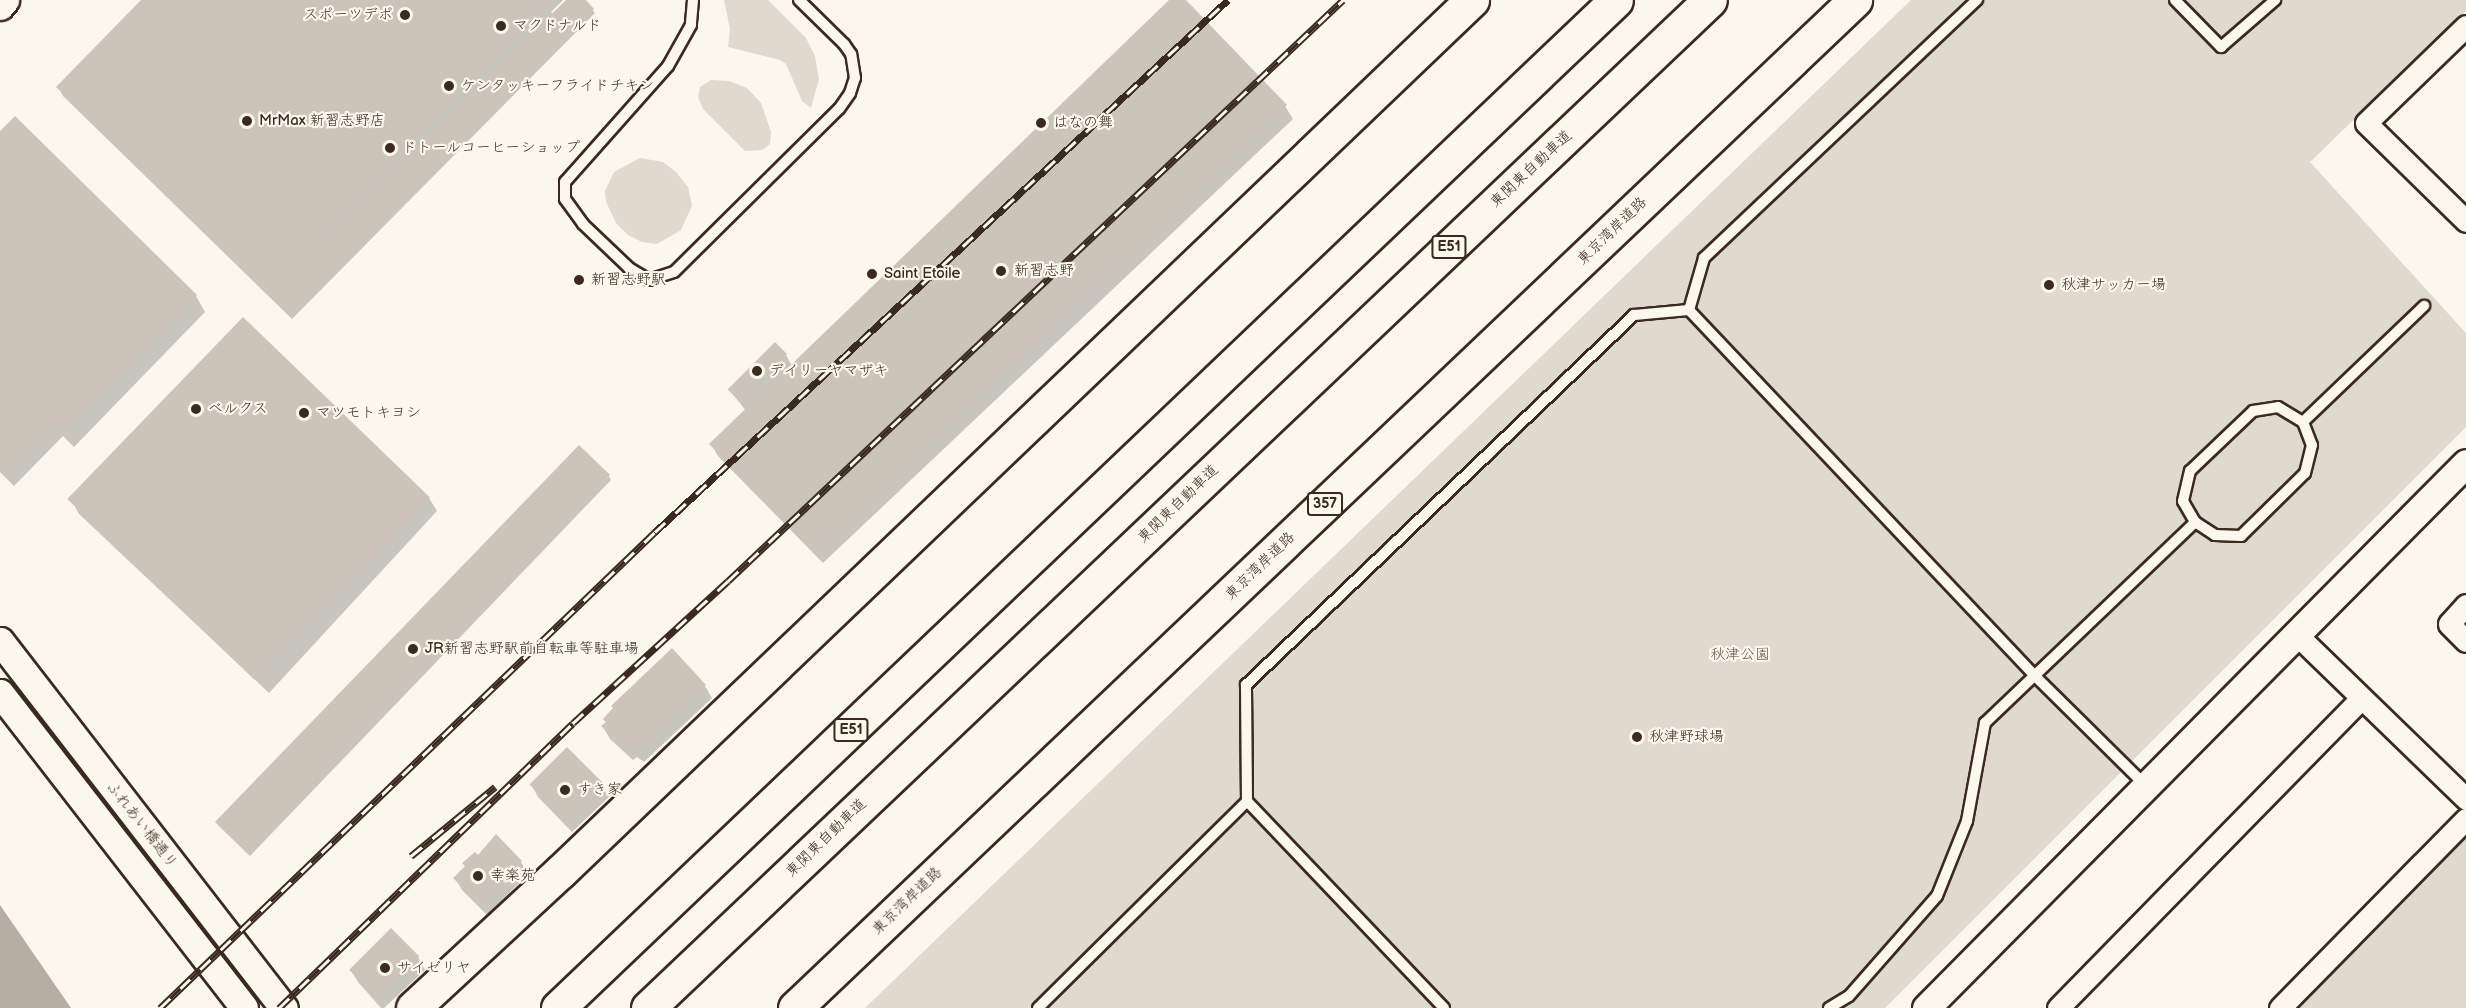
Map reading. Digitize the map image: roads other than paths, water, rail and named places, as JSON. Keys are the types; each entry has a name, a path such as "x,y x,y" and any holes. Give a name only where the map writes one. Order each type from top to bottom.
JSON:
{"highway":[{"path":"413,1008 560,872 1472,0"},
{"name":"E51","path":"558,1008 1616,0"},
{"name":"東関東自動車道","path":"648,1008 1710,0"},
{"name":"東京湾岸道路","path":"795,1008 1855,0"}],"street":[{"path":"0,6 5,0"},
{"path":"2466,26 2366,123 2466,221"},
{"path":"1926,1008 2466,464"},
{"path":"2466,605 2449,624 2466,641"},
{"path":"2296,634 2466,799"},
{"name":"ふれあい橋通り","path":"0,641 284,1008"},
{"name":"ふれあい橋通り","path":"0,693 244,1008"},
{"path":"2058,1008 2362,698"},
{"path":"2280,1008 2466,819"}],"lane":[{"path":"693,0 691,25 668,66 565,182 565,199 583,224 629,268 649,280 674,272 839,109 850,93 855,78 851,54 844,44 799,0"},
{"path":"1689,310 1704,258 1977,0"},
{"path":"2175,0 2221,47 2275,0"},
{"path":"2303,422 2424,306"},
{"path":"1689,310 2034,675 2147,787"},
{"path":"1444,1008 1247,801 1246,685 1634,315 1689,310"},
{"path":"2278,407 2303,422 2312,445 2305,473 2241,536 2215,535 2195,522 2183,501 2190,471 2253,411 2278,407"},
{"path":"1829,1008 1849,996 1937,896 1967,821 1985,723 2195,522"},
{"path":"1038,1008 1247,801"}],"railway":[{"path":"160,1008 655,532 1228,0"},
{"path":"279,1008 573,723 728,581 1343,0"},
{"path":"411,856 495,787"}],"place":[{"name":"スポーツデポ","path":"405,15"},
{"name":"マクドナルド","path":"501,26"},
{"name":"ケンタッキーフライドチキン","path":"449,86"},
{"name":"MrMax 新習志野店","path":"247,121"},
{"name":"はなの舞","path":"1041,123"},
{"name":"ドトールコーヒーショップ","path":"390,148"},
{"name":"新習志野","path":"1001,271"},
{"name":"Saint Etoile","path":"872,274"},
{"name":"新習志野駅","path":"579,280"},
{"name":"秋津サッカー場","path":"2049,285"},
{"name":"デイリーヤマザキ","path":"757,371"},
{"name":"ベルクス","path":"196,409"},
{"name":"マツモトキヨシ","path":"304,413"},
{"name":"JR新習志野駅前自転車等駐車場","path":"413,649"},
{"name":"秋津野球場","path":"1637,737"},
{"name":"すき家","path":"565,790"},
{"name":"幸楽苑","path":"478,876"},
{"name":"サイゼリヤ","path":"385,968"}],"park label":[{"name":"秋津公園","path":"1740,655"}]}
